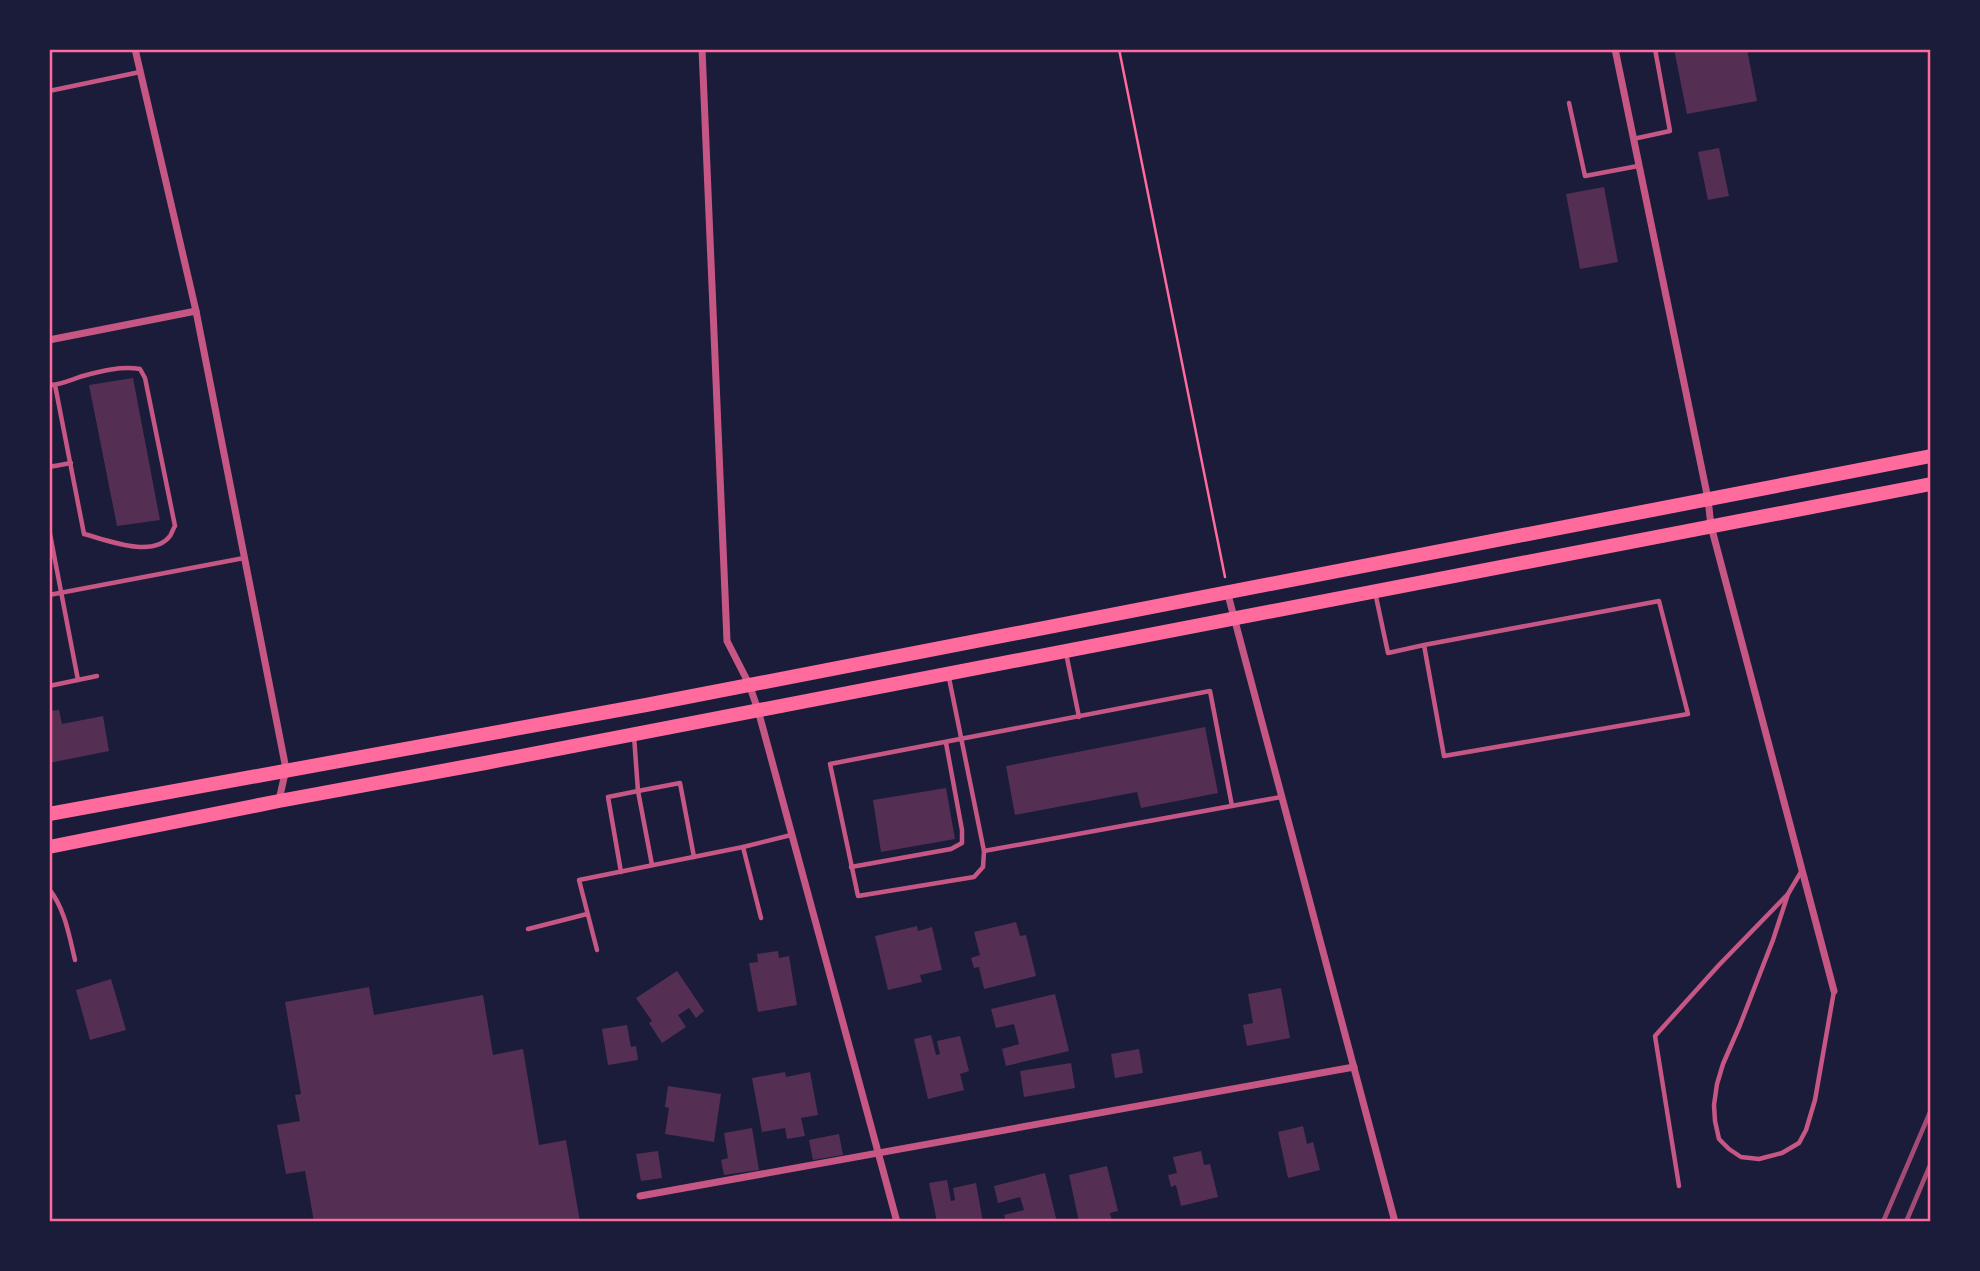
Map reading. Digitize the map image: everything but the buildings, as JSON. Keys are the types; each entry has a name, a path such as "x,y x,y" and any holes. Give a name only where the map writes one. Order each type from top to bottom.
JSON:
{"main road":[{"path":"49,814 749,684 1931,456"},
{"path":"49,847 1931,484"}],"street":[{"path":"135,49 197,311 286,769 279,801"},
{"path":"702,49 727,641 749,684 758,710 897,1222"},
{"path":"1617,49 1632,139 1708,499 1711,526 1833,991"},
{"path":"49,341 197,311"},
{"path":"1227,591 1395,1222"},
{"path":"640,1196 1354,1067"}],"lane":[{"path":"1632,139 1671,131 1654,49"},
{"path":"49,91 140,72"},
{"path":"1569,103 1585,176 1638,166"},
{"path":"116,369 140,369 145,378 174,526 170,536 161,543 138,548 85,534 52,385 116,369"},
{"path":"49,467 71,463"},
{"path":"49,529 78,680"},
{"path":"49,595 244,558"},
{"path":"1375,592 1388,653 1424,645 1659,601 1688,714 1444,756 1424,645"},
{"path":"1066,652 1079,717"},
{"path":"948,673 962,740 984,851 984,867 974,877 858,896 830,764 962,740 1210,691 1232,806"},
{"path":"49,686 97,676"},
{"path":"634,735 638,791 652,865"},
{"path":"851,867 951,849 962,843 946,743"},
{"path":"621,872 608,797 680,783 694,857"},
{"path":"984,851 1282,797"},
{"path":"597,950 579,880 791,835"},
{"path":"743,847 761,918"},
{"path":"1802,870 1788,894 1717,1084 1714,1105 1720,1139 1741,1157 1759,1159 1782,1153 1798,1143 1806,1130 1815,1100 1833,991"},
{"path":"49,889 57,900 75,960"},
{"path":"1679,1186 1655,1036 1788,894"},
{"path":"528,929 587,914"}],"path":[{"path":"1119,49 1227,591"}],"railway":[{"path":"1883,1222 1931,1110"},
{"path":"1906,1222 1931,1163"}]}
